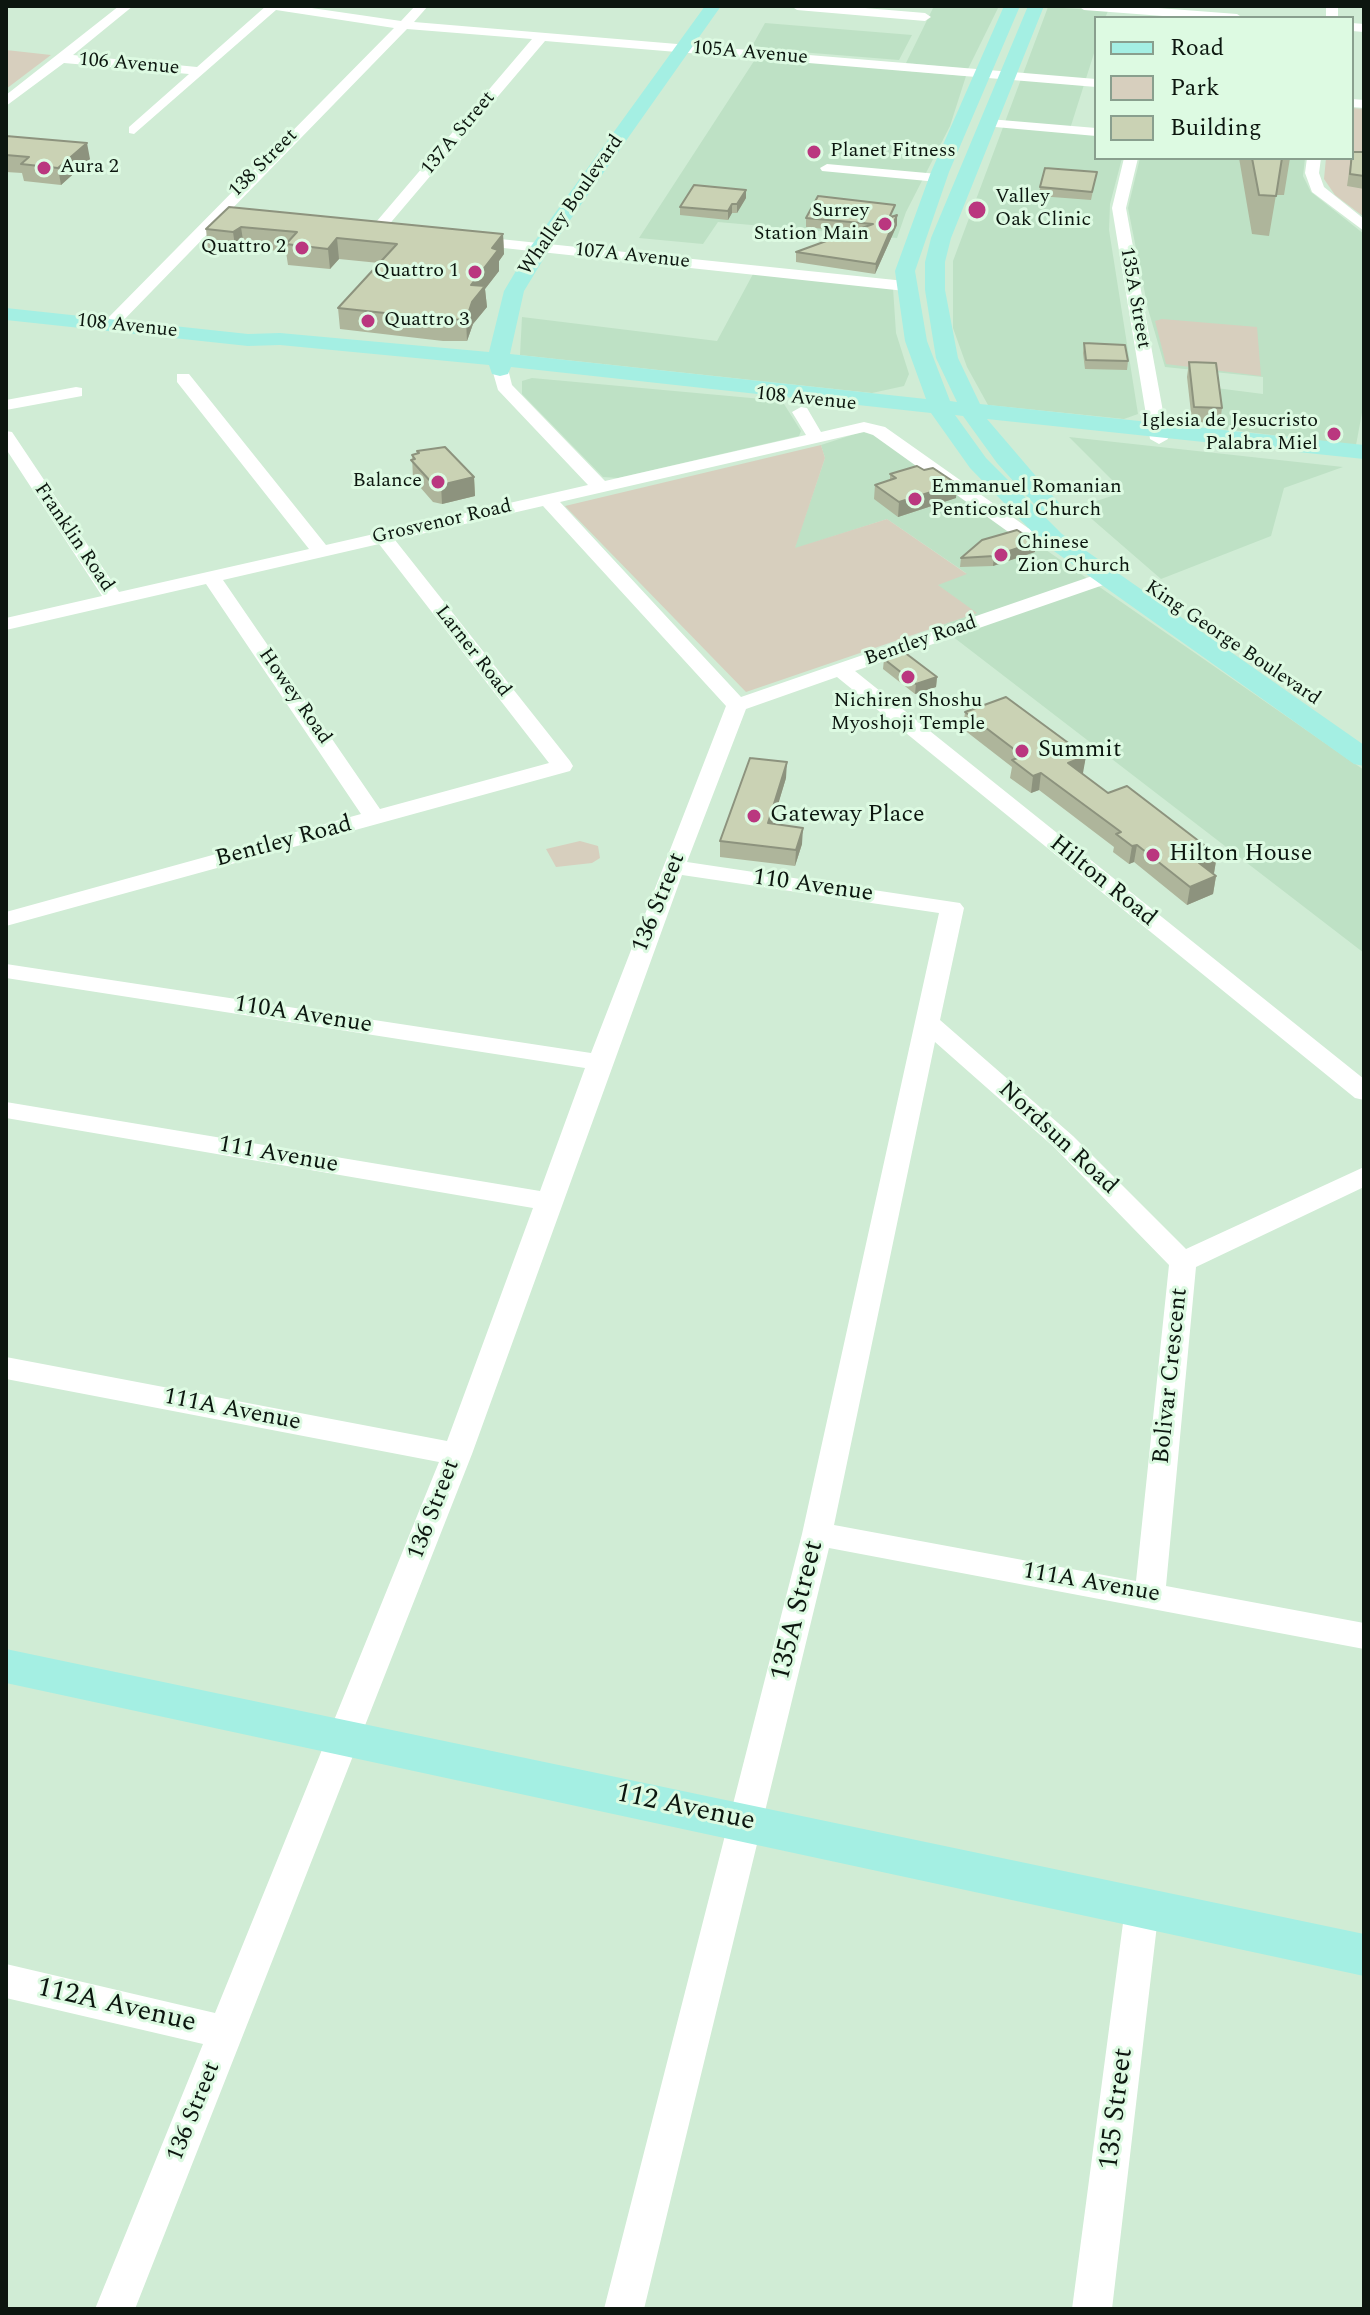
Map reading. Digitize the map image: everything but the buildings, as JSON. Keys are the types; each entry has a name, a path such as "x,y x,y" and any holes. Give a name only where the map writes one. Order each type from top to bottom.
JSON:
{"main road":[{"name":"Whalley Boulevard","path":"500,364 514,291 539,249 713,6"},
{"name":"King George Boulevard","path":"1012,6 938,178 906,268 905,286 913,333 942,411 1004,493 1068,550 1364,758"},
{"name":"King George Boulevard","path":"1036,6 935,262 935,290 947,358 973,415 1005,458 1053,509 1129,574 1364,734"},
{"path":"938,178 965,182"},
{"name":"108 Avenue","path":"6,314 248,340 274,347 500,364 890,401 942,411"},
{"name":"108 Avenue","path":"500,364 1158,435 1364,462"},
{"path":"890,401 929,381"},
{"name":"108 Avenue","path":"1158,435 1364,452"},
{"name":"112 Avenue","path":"6,1666 1364,1955"}],"street":[{"path":"6,102 127,6"},
{"path":"134,130 274,6"},
{"name":"105A Avenue","path":"274,6 403,24 1094,83"},
{"name":"138 Street","path":"110,325 215,214 422,6"},
{"path":"797,6 925,17"},
{"path":"1084,6 1188,16"},
{"name":"137A Street","path":"376,231 542,36"},
{"name":"106 Avenue","path":"58,58 199,71"},
{"path":"989,123 1094,132"},
{"name":"135A Street","path":"1131,160 1119,208 1158,435"},
{"path":"1314,160 1312,173 1317,189 1364,226"},
{"path":"827,168 938,178"},
{"path":"215,214 242,217"},
{"name":"107A Avenue","path":"458,240 905,286"},
{"path":"500,364 504,386 600,487"},
{"path":"183,378 321,551"},
{"path":"6,405 76,392"},
{"path":"802,416 816,438"},
{"name":"Grosvenor Road","path":"6,624 859,428 879,431"},
{"name":"King George Boulevard","path":"879,431 1021,532 1068,550"},
{"name":"Franklin Road","path":"6,436 114,599"},
{"path":"547,499 737,705"},
{"name":"Larner Road","path":"383,537 562,766"},
{"name":"Howey Road","path":"211,577 375,818"},
{"name":"Bentley Road","path":"737,705 1105,578"},
{"name":"Hilton Road","path":"841,670 1364,1092"},
{"name":"136 Street","path":"115,2309 457,1454 600,1062 737,705"},
{"name":"Bentley Road","path":"6,919 562,766"},
{"name":"110 Avenue","path":"675,867 952,908"},
{"name":"135A Street","path":"624,2309 748,1822 817,1534 952,908"},
{"name":"110A Avenue","path":"6,971 600,1062"},
{"name":"Nordsun Road","path":"926,1021 1064,1142 1183,1262"},
{"name":"111 Avenue","path":"6,1110 551,1202"},
{"name":"Bolivar Crescent","path":"1150,1594 1183,1262 1364,1176"},
{"name":"111A Avenue","path":"6,1368 457,1454"},
{"name":"111A Avenue","path":"817,1534 1364,1636"},
{"name":"135 Street","path":"1092,2309 1142,1908"},
{"name":"112A Avenue","path":"6,1981 227,2033"}],"shaded area":[{"path":"934,6 999,6 968,69 906,63"},
{"path":"1048,7 1108,11 1106,16 1094,16 1094,53 1069,132 1094,135 1094,160 1121,160 1110,204 1109,230 1138,414 1124,419 988,405 967,367 953,328 953,261"},
{"path":"765,23 912,35 899,60 751,48"},
{"path":"764,58 966,76 950,126 906,212 897,238 718,222 703,244 639,238 754,61"},
{"path":"1140,160 1305,160 1303,176 1311,192 1364,234 1364,402 1356,445 1222,429 1216,388 1263,394 1263,377 1165,367 1148,309 1128,208"},
{"path":"753,274 893,288 896,333 909,374 904,386 872,393 520,355 522,317 717,341"},
{"path":"532,378 773,400 784,404 801,431 799,436 618,478 603,477 522,394 522,381"},
{"path":"861,432 877,433 1364,770 1364,953 939,626 976,613 937,585 966,573 887,519 794,549 825,458 821,445"},
{"path":"1069,437 1343,467 1284,488 1271,536 1161,579 1078,507 1124,492"}],"green space":[{"path":"6,50 51,55 6,89"},
{"path":"1354,108 1364,109 1364,217 1335,195 1324,179 1326,160 1354,160"},
{"path":"1162,319 1257,327 1261,376 1166,364 1155,321"},
{"path":"821,445 825,458 795,548 887,519 967,574 938,585 977,613 746,692 565,506"},
{"path":"580,841 598,846 600,858 592,863 556,867 546,849"}],"place":[{"name":"Planet Fitness","path":"814,152"},
{"name":"Aura 2","path":"44,168"},
{"name":"Valley Oak Clinic","path":"977,210"},
{"name":"Surrey Station Main","path":"885,224"},
{"name":"Quattro 2","path":"302,248"},
{"name":"Quattro 1","path":"475,272"},
{"name":"Quattro 3","path":"368,321"},
{"name":"Iglesia de Jesucristo Palabra Miel","path":"1334,434"},
{"name":"Balance","path":"438,482"},
{"name":"Emmanuel Romanian Penticostal Church","path":"915,499"},
{"name":"Chinese Zion Church","path":"1001,555"},
{"name":"Nichiren Shoshu Myoshoji Temple","path":"908,677"},
{"name":"Summit","path":"1022,751"},
{"name":"Gateway Place","path":"754,816"},
{"name":"Hilton House","path":"1153,855"}]}
